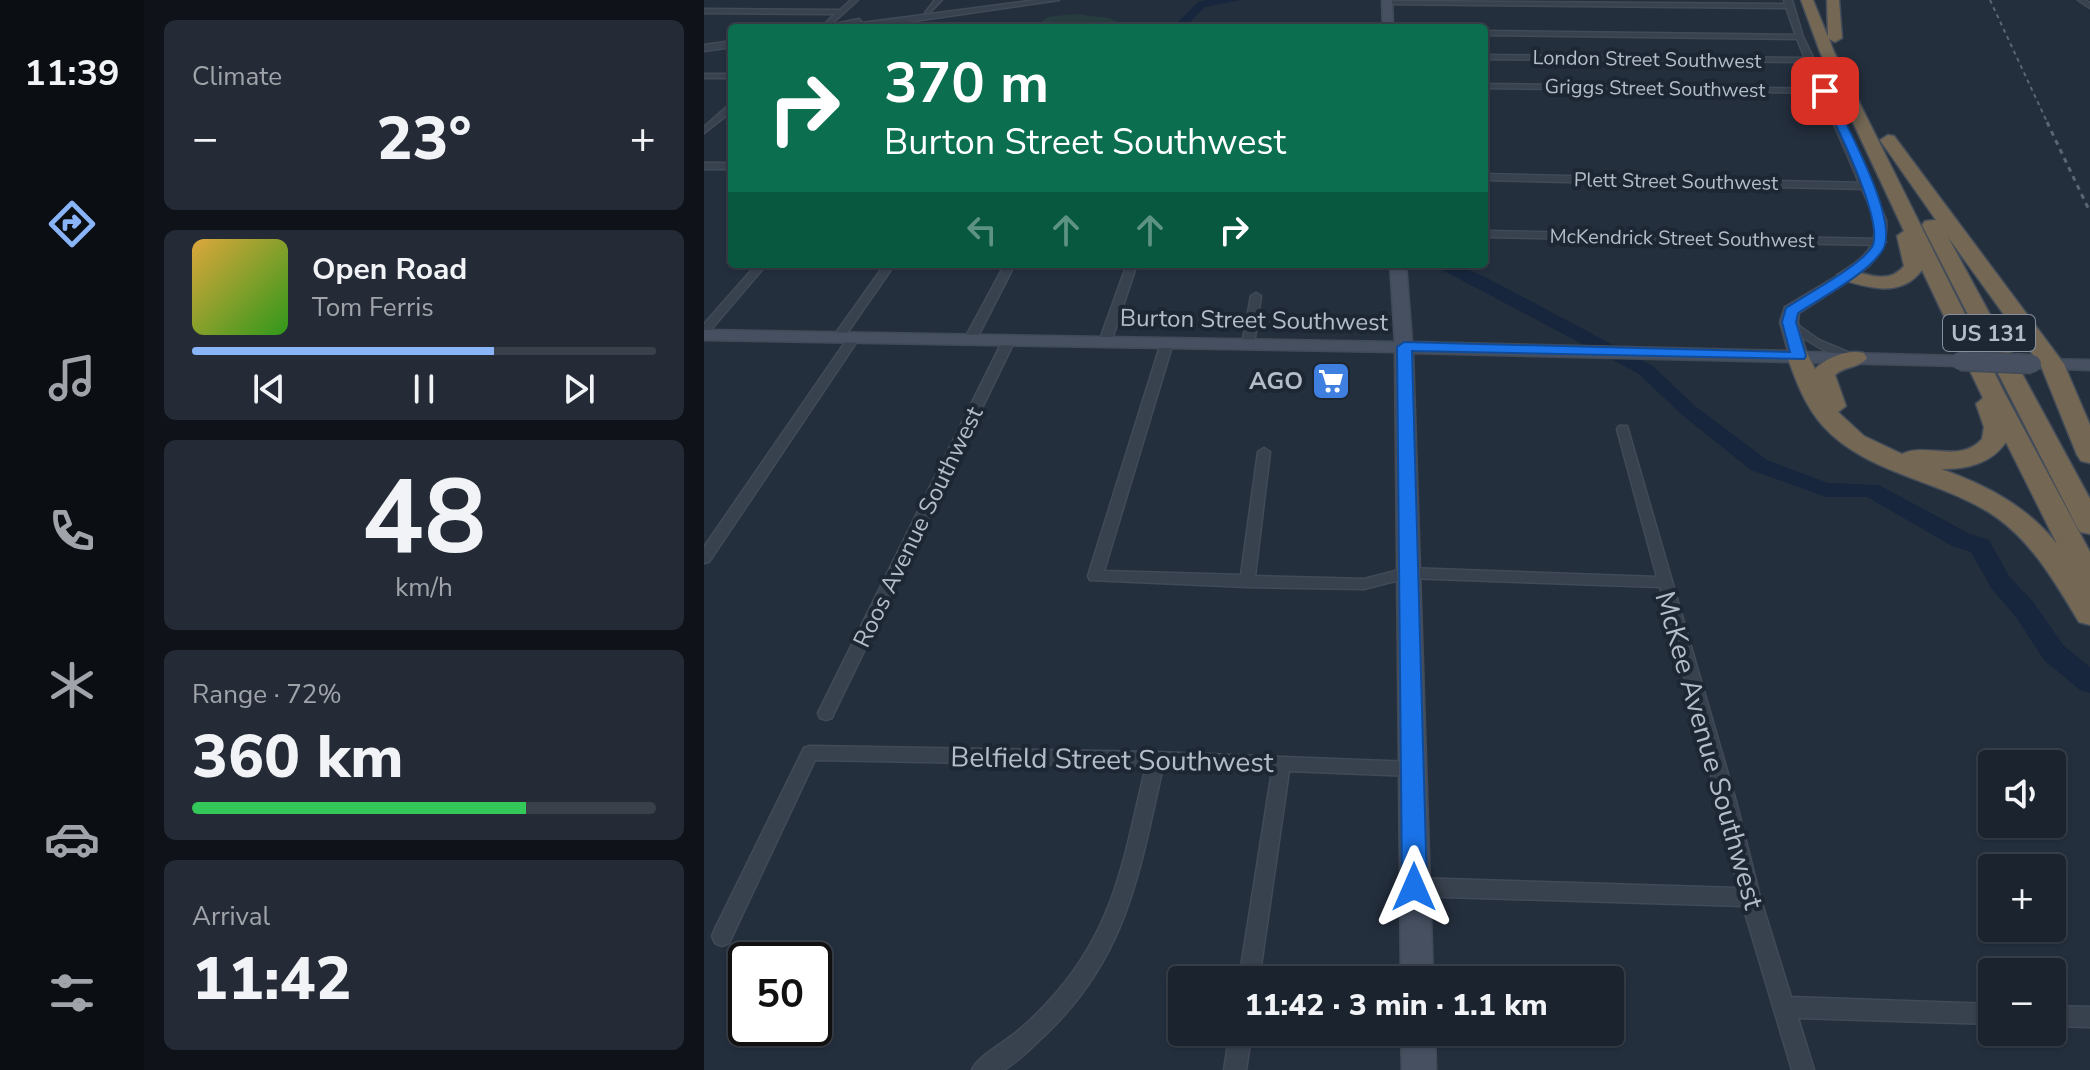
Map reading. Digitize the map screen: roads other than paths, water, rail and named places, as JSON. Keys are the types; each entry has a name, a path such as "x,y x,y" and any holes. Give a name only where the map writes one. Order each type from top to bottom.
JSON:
{"highway":[{"name":"US 131","path":"1821,0 1835,38 2090,525"},
{"path":"1833,0 1835,38"},
{"name":"US 131","path":"1795,2 1827,52 1992,392 2090,579"},
{"path":"1888,140 2031,339 2090,455"},
{"path":"1847,275 1884,284 1900,281 1912,271 1912,255 1898,196"},
{"path":"1798,356 1818,404 1842,432 1871,451 1969,489 2007,511 2054,556 2090,614"},
{"path":"1856,358 1832,365 1823,374 1840,417 1854,433 1871,444 1913,458 1962,459 1986,450 1995,434 1988,404 1992,392"}],"main road":[{"path":"1387,2 1388,24"},
{"path":"1398,268 1404,347 1417,966"},
{"path":"1798,356 1789,322 1795,307 1847,275"},
{"name":"Burton Street Southwest","path":"704,333 2087,365"},
{"path":"1418,1046 1419,1070"}],"street":[{"path":"827,24 855,0"},
{"path":"927,12 939,0"},
{"path":"848,24 1017,0"},
{"path":"877,24 1055,0"},
{"path":"2081,0 2090,6"},
{"path":"1387,2 1795,2 1799,37 1880,220 1881,242 1874,253 1847,275"},
{"path":"704,11 841,12"},
{"path":"1488,33 1799,37"},
{"path":"704,47 728,44"},
{"name":"London Street Southwest","path":"1488,57 1810,60"},
{"path":"704,76 728,76"},
{"name":"Griggs Street Southwest","path":"1488,86 1825,91"},
{"path":"704,131 728,110"},
{"path":"704,117 720,117"},
{"path":"704,166 728,166"},
{"name":"Plett Street Southwest","path":"1488,177 1867,186"},
{"name":"McKendrick Street Southwest","path":"1488,234 1881,242"},
{"path":"704,333 759,268"},
{"path":"704,558 888,268"},
{"path":"970,340 1008,268"},
{"path":"1105,342 1131,268"},
{"path":"1248,344 1256,296"},
{"path":"1789,322 1815,342 1856,358"},
{"name":"Roos Avenue Southwest","path":"826,713 1009,340"},
{"path":"1167,343 1095,576 1364,584 1407,573 1663,582"},
{"name":"McKee Avenue Southwest","path":"1623,429 1663,582 1728,805 1750,897 1803,1070"},
{"path":"1247,582 1264,452"},
{"name":"Belfield Street Southwest","path":"722,936 810,753 1156,759 1413,769"},
{"path":"983,1070 1030,1035 1078,981 1101,946 1119,909 1156,759"},
{"path":"1251,966 1282,763"},
{"path":"1414,887 1750,897"},
{"path":"1785,1007 1978,1014"},
{"path":"2066,1016 2090,1017"},
{"path":"1235,1070 1239,1046"}],"waterway":[{"path":"1182,24 1202,4 1235,0"},
{"path":"1449,268 1646,370 1688,410 1759,465 1826,490 1871,490 1961,540 1980,546 2000,582 2025,610 2054,653 2090,682"}],"railway":[{"path":"1990,0 2048,124"},
{"path":"2047,122 2090,212"}],"place":[{"name":"AGO","path":"1331,381"}]}
